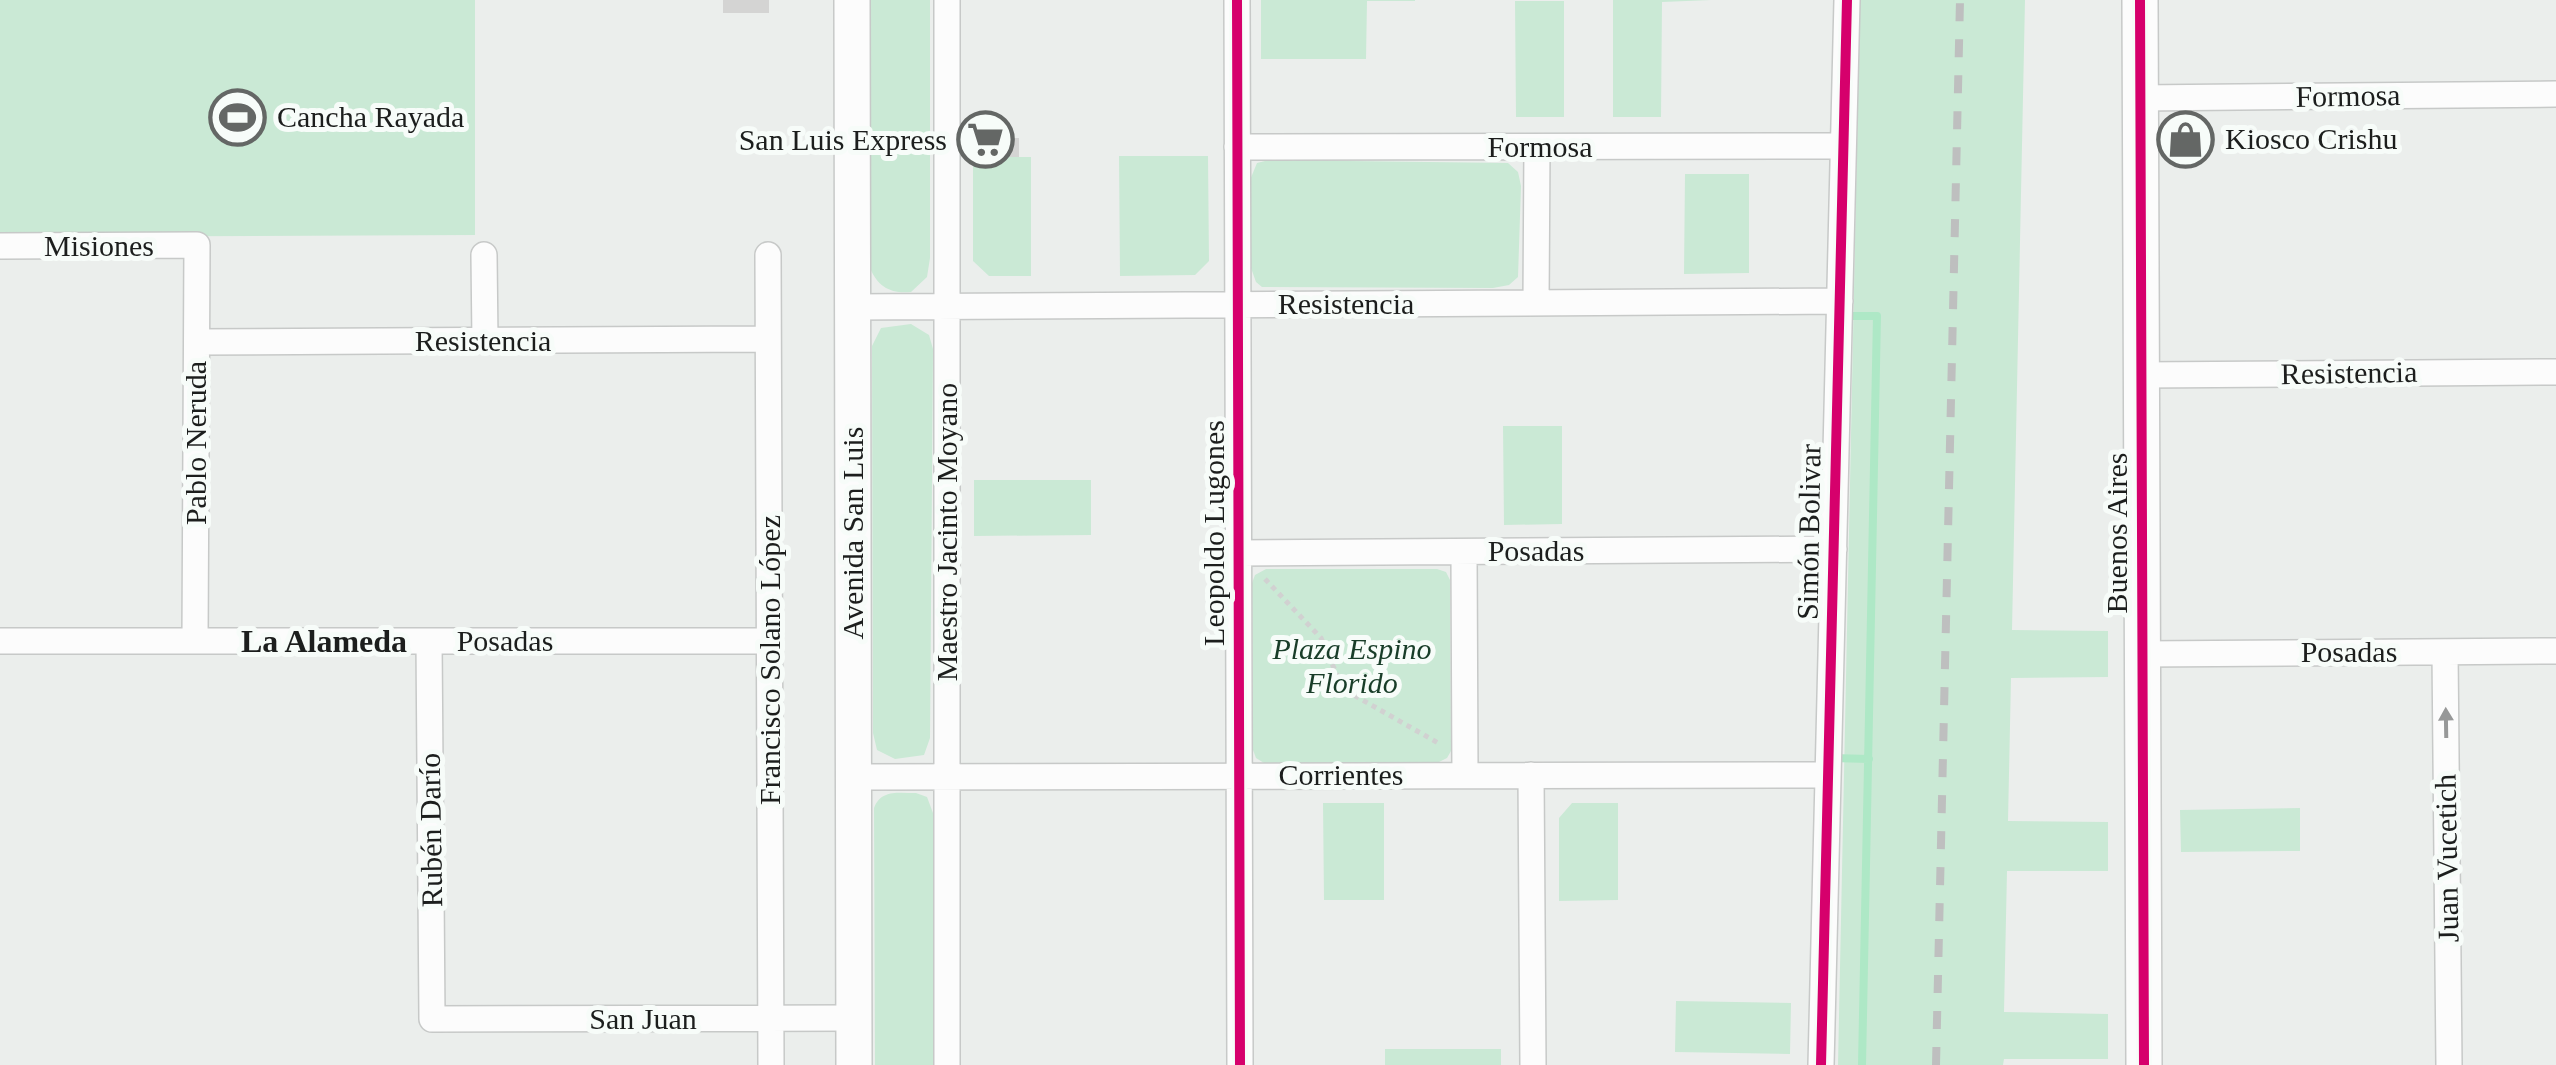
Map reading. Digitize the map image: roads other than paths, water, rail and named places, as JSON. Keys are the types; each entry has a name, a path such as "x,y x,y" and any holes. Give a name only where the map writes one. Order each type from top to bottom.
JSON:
{"main road":[{"name":"Avenida San Luis","path":"852,0 854,1065"},
{"name":"Buenos Aires","path":"2140,0 2144,1065"}],"street":[{"name":"Maestro Jacinto Moyano","path":"947,0 948,1065"},
{"name":"Leopoldo Lugones","path":"1237,0 1240,1065"},
{"name":"Simón Bolivar","path":"1821,1065 1847,0"},
{"name":"Formosa","path":"2140,98 2556,94"},
{"name":"Formosa","path":"1238,147 1843,146"},
{"path":"1536,303 1537,147"},
{"name":"Misiones","path":"0,246 198,245"},
{"name":"Pablo Neruda","path":"195,641 198,245"},
{"path":"484,255 485,341"},
{"name":"Francisco Solano López","path":"768,255 771,1065"},
{"name":"Resistencia","path":"852,307 1840,300"},
{"name":"Resistencia","path":"197,342 768,340"},
{"name":"Resistencia","path":"2141,375 2556,372"},
{"name":"Posadas","path":"1238,552 1834,550"},
{"path":"1464,552 1465,775"},
{"name":"Rubén Darío","path":"429,641 432,1019"},
{"name":"Posadas","path":"0,642 770,641"},
{"name":"Posadas","path":"2142,654 2556,651"},
{"name":"Juan Vucetich","path":"2445,652 2449,1065"},
{"path":"1531,775 1533,1065"},
{"name":"Corrientes","path":"853,776 1828,775"},
{"name":"San Juan","path":"432,1019 854,1018"}],"waterway":[{"path":"1844,316 1877,316 1862,1065"},
{"path":"1833,758 1869,759"}],"railway":[{"path":"1936,1065 1960,0"}],"place":[{"name":"Cancha Rayada","path":"238,117"},
{"name":"Kiosco Crishu","path":"2186,139"},
{"name":"San Luis Express","path":"986,140"}],"district":[{"name":"La Alameda","path":"324,641"}],"park label":[{"name":"Plaza Espino Florido","path":"1352,666"}]}
